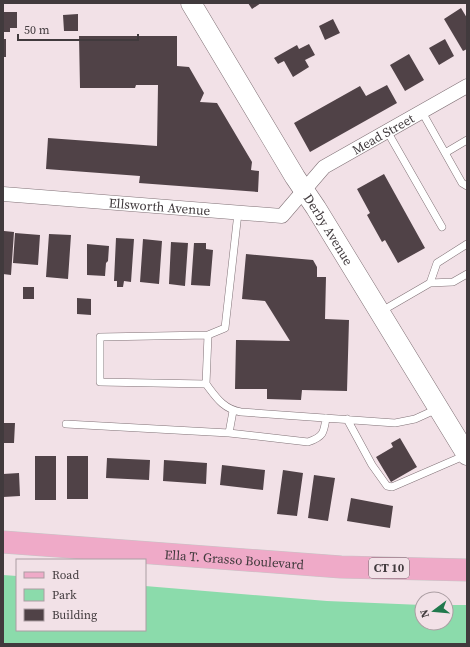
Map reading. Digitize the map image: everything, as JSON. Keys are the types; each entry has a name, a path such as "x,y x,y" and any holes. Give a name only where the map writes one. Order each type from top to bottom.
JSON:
{"main road":[{"name":"Derby Avenue","path":"191,3 291,170 467,455"},
{"name":"Ella T. Grasso Boulevard","path":"3,542 341,567 467,570"}],"street":[{"name":"Mead Street","path":"304,190 324,167 467,86"},
{"name":"Ellsworth Avenue","path":"3,194 282,216 304,190"}],"lane":[{"path":"422,112 462,183 467,186"},
{"path":"387,131 442,227"},
{"path":"445,153 467,140"},
{"path":"206,384 100,382 100,337 208,334 225,328 238,213"},
{"path":"430,283 437,263 467,244"},
{"path":"380,312 430,283 453,282 467,274"},
{"path":"208,334 206,384 221,404 234,411 395,423 415,418 439,408"},
{"path":"229,433 234,411"},
{"path":"66,424 229,433 308,442 318,438 324,432 326,418"},
{"path":"347,419 372,465 387,486 392,487 467,455"}],"green space":[{"path":"3,575 16,576 16,631 146,631 146,586 327,601 414,605 414,631 454,631 454,605 467,605 467,644 3,644"}],"building":[{"path":"248,3 261,3 252,9"},
{"path":"461,8 467,18 467,49 463,51 444,19"},
{"path":"3,12 17,12 17,28 10,28 10,32 3,32"},
{"path":"78,14 78,31 64,31 63,15"},
{"path":"333,19 340,33 325,40 319,26"},
{"path":"79,36 177,36 177,66 189,67 204,93 200,102 217,103 252,162 251,170 259,171 258,192 139,183 140,176 46,169 48,138 157,146 158,85 136,85 135,88 80,88"},
{"path":"3,39 6,39 6,57 3,57"},
{"path":"445,39 454,56 439,65 429,48"},
{"path":"309,44 315,55 305,60 309,67 293,77 284,61 278,64 274,58 297,45 299,49"},
{"path":"409,54 424,80 405,91 390,65"},
{"path":"387,85 397,103 310,152 294,123 360,86 366,96"},
{"path":"384,174 425,248 398,263 385,240 382,242 367,215 370,213 357,189"},
{"path":"4,231 14,232 11,275 3,274"},
{"path":"15,233 40,235 38,265 13,263"},
{"path":"49,234 71,235 68,279 46,277"},
{"path":"116,238 134,239 131,282 124,281 123,287 117,287 117,281 114,281"},
{"path":"143,239 162,241 159,284 140,282"},
{"path":"171,242 188,243 185,286 169,284"},
{"path":"194,243 206,243 206,249 213,250 210,286 191,285"},
{"path":"87,244 109,246 105,276 87,275"},
{"path":"246,254 313,260 317,267 317,277 326,277 325,319 349,320 347,391 302,390 301,400 267,399 267,389 235,389 236,340 290,341 265,301 242,299"},
{"path":"23,287 34,287 34,299 23,299"},
{"path":"77,298 91,299 91,315 77,314"},
{"path":"3,423 15,423 14,443 3,443"},
{"path":"400,438 417,467 391,482 376,457 393,447 391,443"},
{"path":"35,456 56,456 56,500 35,500"},
{"path":"67,456 88,456 88,499 67,499"},
{"path":"107,458 150,460 149,480 106,478"},
{"path":"164,460 207,463 206,484 163,481"},
{"path":"222,465 265,470 263,490 220,485"},
{"path":"283,470 303,473 297,516 277,514"},
{"path":"19,473 20,496 3,497 3,474"},
{"path":"314,475 335,478 328,521 308,518"},
{"path":"351,498 393,506 390,528 347,521"}]}
